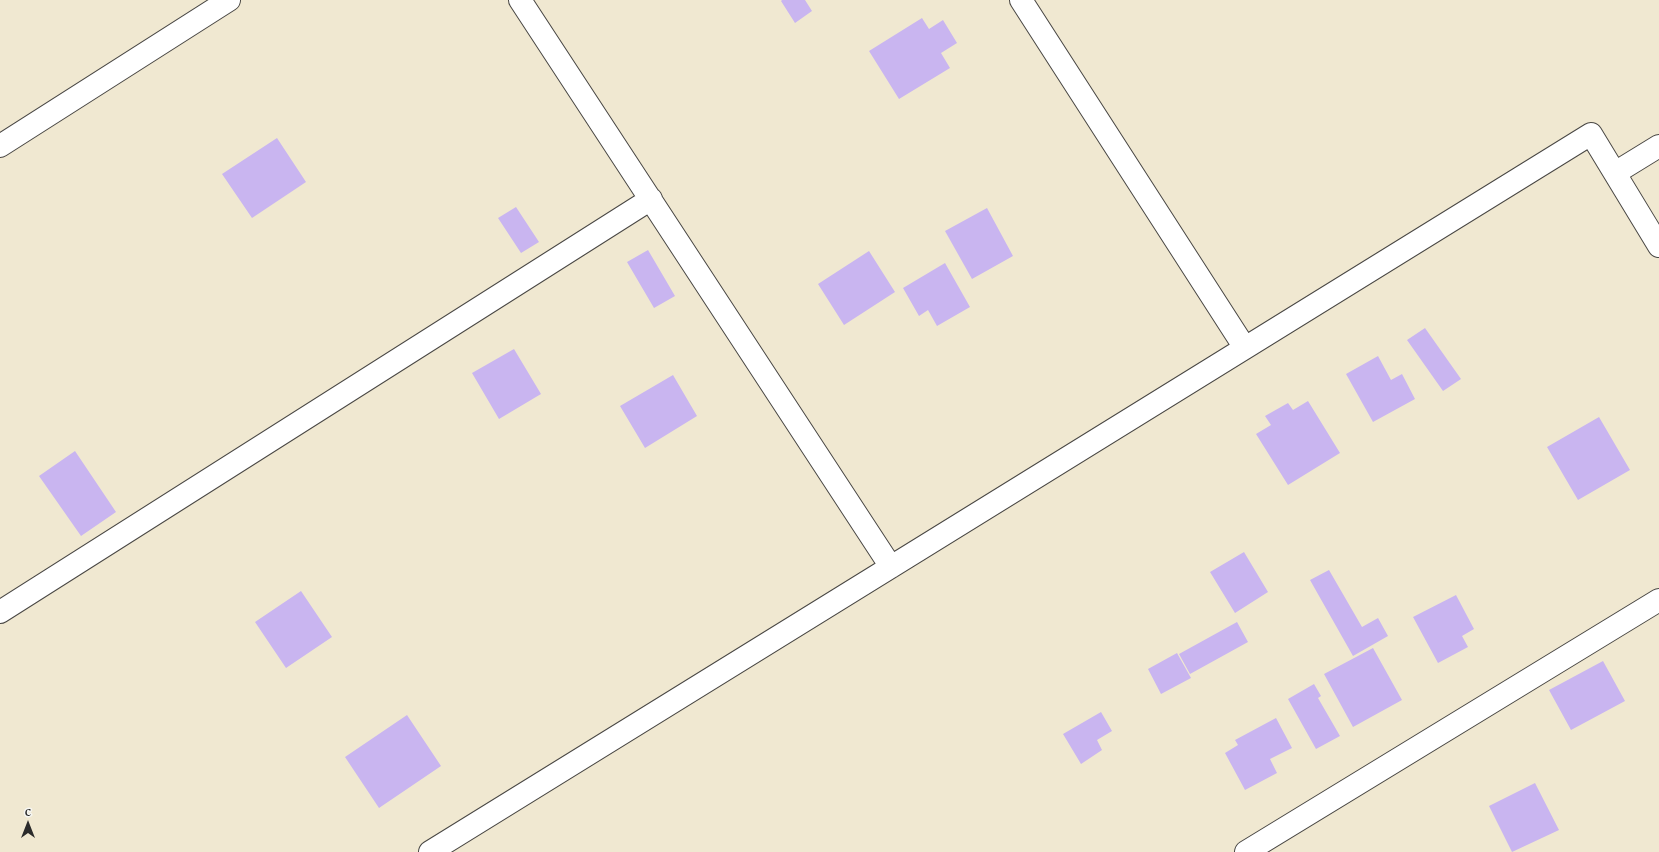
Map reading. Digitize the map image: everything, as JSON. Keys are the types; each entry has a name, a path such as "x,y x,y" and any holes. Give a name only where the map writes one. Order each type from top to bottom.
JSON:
{"street":[{"path":"0,146 230,0"},
{"path":"520,0 891,567"},
{"path":"1021,0 1245,348"},
{"path":"430,852 1591,134 1659,246"},
{"path":"1615,174 1659,146"},
{"path":"0,612 651,199"},
{"path":"1246,852 1659,600"}],"building":[{"path":"805,0 812,11 795,23 781,1"},
{"path":"922,18 929,29 943,20 957,43 941,53 950,68 899,99 869,51"},
{"path":"277,138 306,182 252,218 222,174"},
{"path":"516,207 539,242 521,253 498,218"},
{"path":"987,208 1013,256 972,279 945,231"},
{"path":"648,250 675,296 654,308 627,262"},
{"path":"869,251 895,292 844,325 818,284"},
{"path":"945,263 970,307 937,326 928,310 919,316 903,288"},
{"path":"1425,328 1461,379 1443,391 1407,340"},
{"path":"514,349 541,394 499,419 472,373"},
{"path":"1378,356 1391,380 1402,374 1415,399 1373,422 1346,374"},
{"path":"673,375 697,416 645,448 620,406"},
{"path":"1308,401 1340,453 1288,485 1256,434 1271,425 1265,416 1288,403 1293,410"},
{"path":"1599,417 1630,470 1578,500 1547,447"},
{"path":"75,451 116,512 81,536 39,476"},
{"path":"1244,552 1268,592 1235,613 1210,572"},
{"path":"1329,570 1362,627 1378,618 1388,636 1353,656 1310,580"},
{"path":"301,591 332,637 286,668 255,622"},
{"path":"1456,595 1474,629 1462,636 1468,647 1438,663 1413,617"},
{"path":"1237,622 1248,642 1190,674 1179,654"},
{"path":"1373,648 1402,700 1353,727 1324,674"},
{"path":"1177,653 1191,678 1161,694 1148,669"},
{"path":"1603,661 1625,701 1571,730 1549,690"},
{"path":"1314,684 1321,696 1318,698 1340,736 1316,749 1288,699"},
{"path":"1101,712 1112,731 1097,740 1102,750 1081,764 1063,734"},
{"path":"407,715 441,766 379,808 345,757"},
{"path":"1276,718 1292,748 1270,759 1277,773 1245,790 1225,753 1238,745 1235,740"},
{"path":"1535,783 1559,830 1512,852 1489,806"}]}
